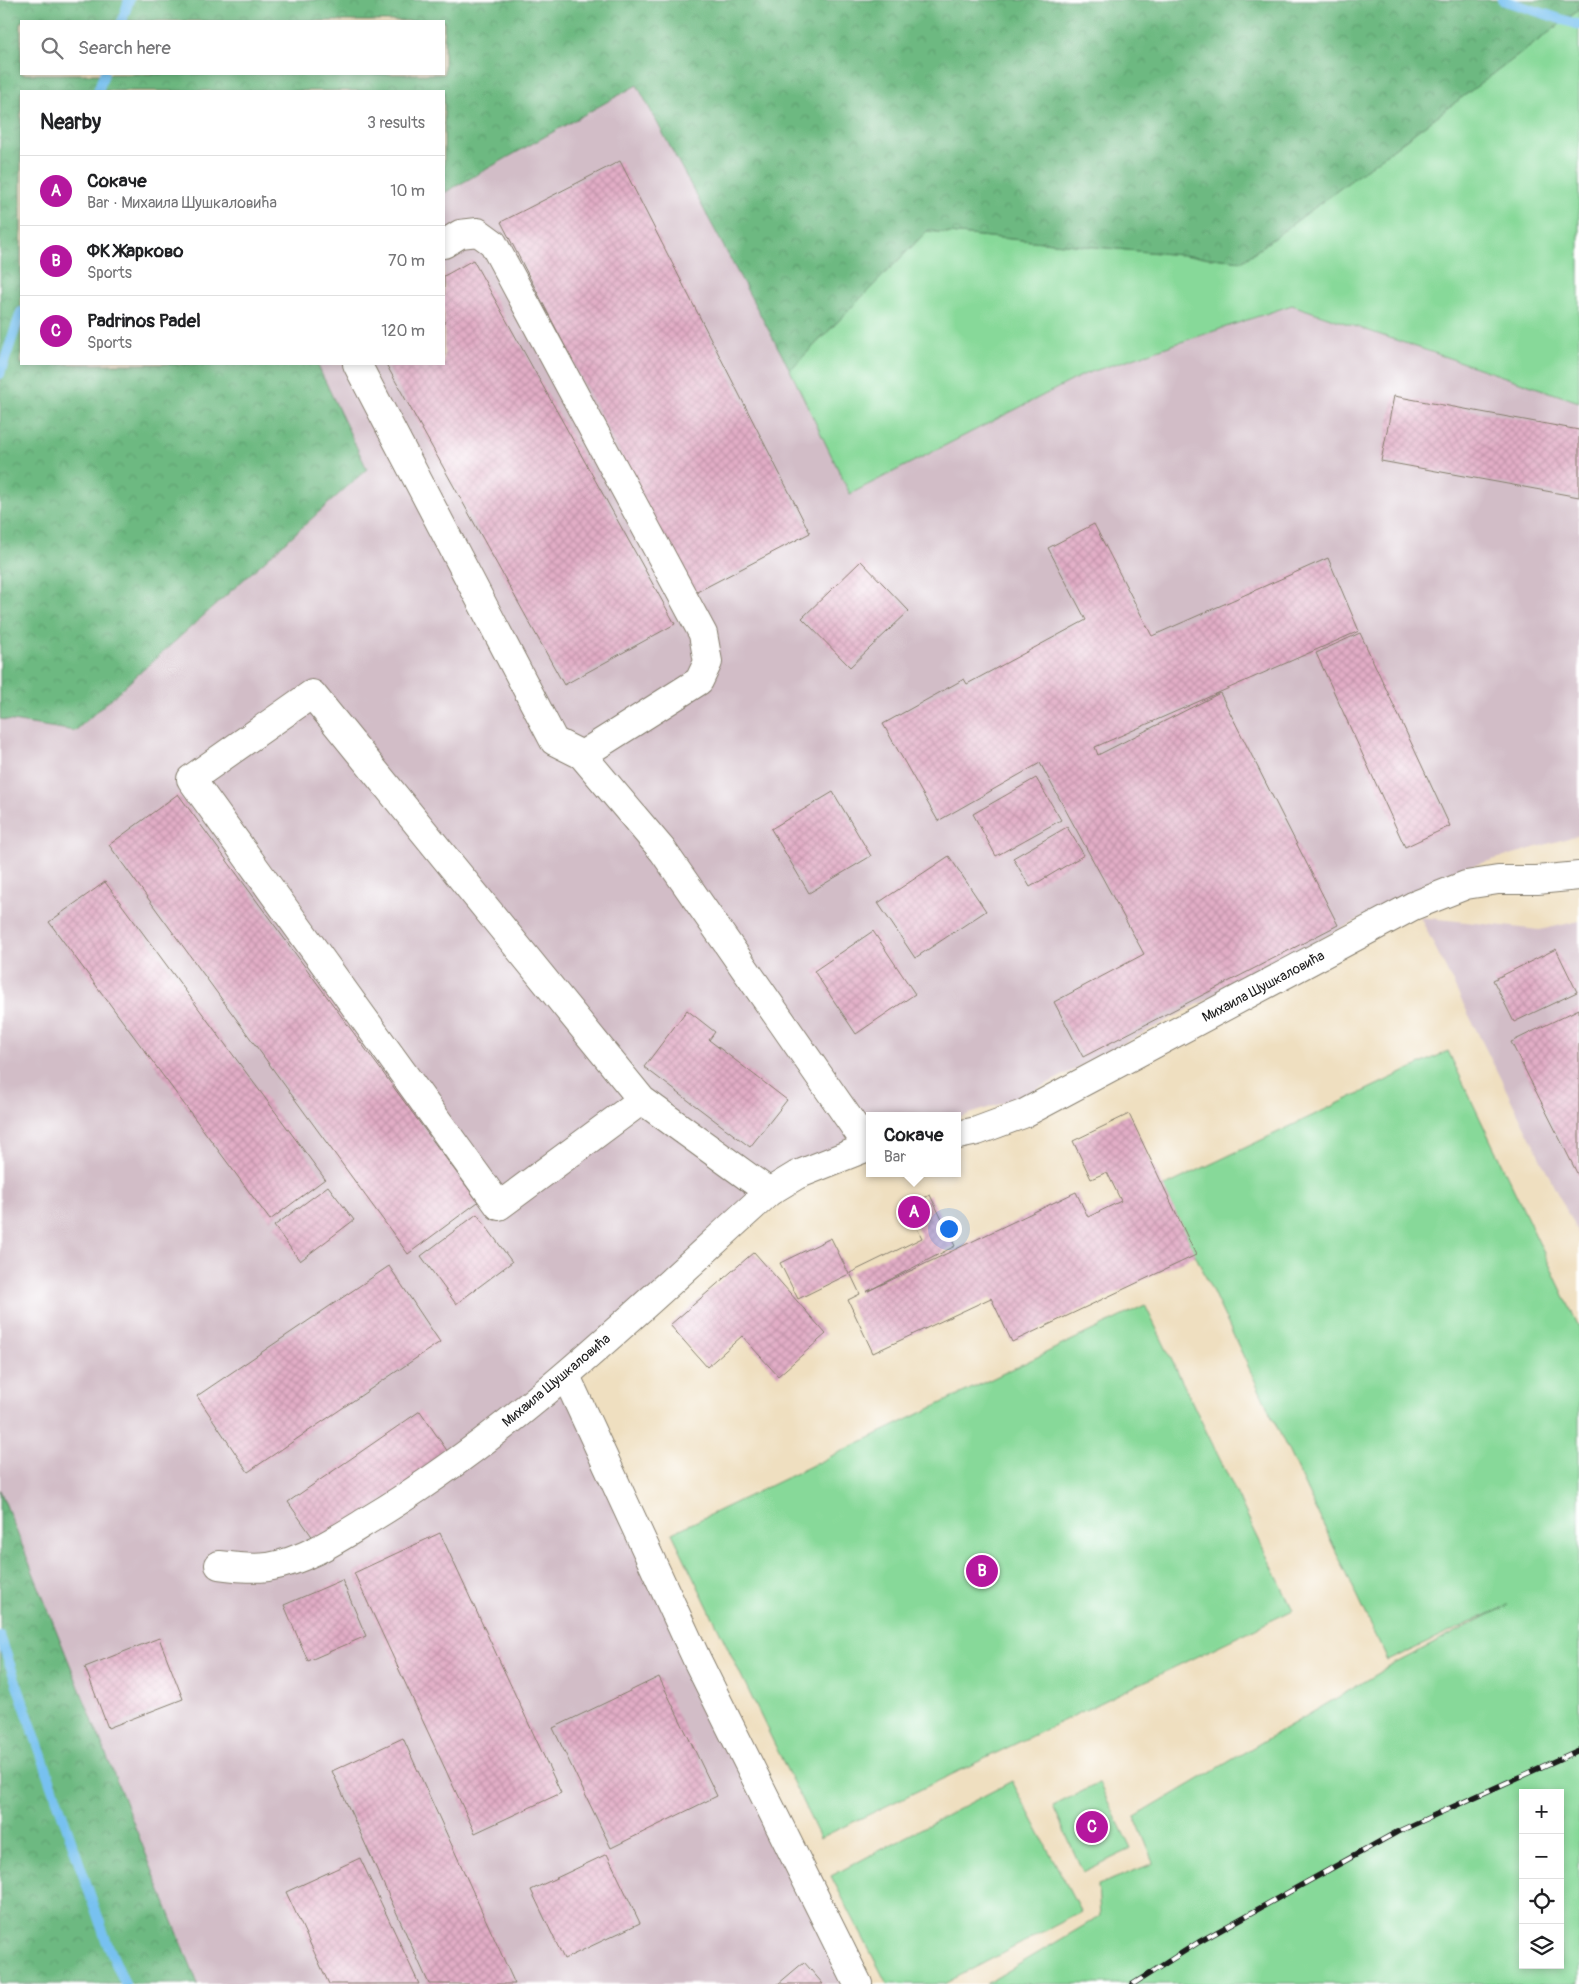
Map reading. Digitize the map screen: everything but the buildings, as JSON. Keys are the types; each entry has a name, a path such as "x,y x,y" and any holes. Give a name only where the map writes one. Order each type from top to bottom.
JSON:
{"street":[{"path":"445,243 460,234 478,232 493,243 703,634 708,662 699,681 582,756"},
{"path":"358,365 554,742 582,756 663,850 866,1142"},
{"path":"642,1100 499,1206 191,779 312,694 642,1100 769,1192"},
{"name":"Михаила Шушкаловића","path":"961,1134 977,1131 1023,1114 1438,894 1466,885 1498,880 1537,880 1579,876"},
{"name":"Михаила Шушкаловића","path":"219,1566 243,1568 268,1567 303,1556 334,1541 400,1501 460,1458 566,1376 769,1192 797,1174 866,1147"},
{"path":"566,1376 698,1662 858,1984"}],"shaded area":[{"path":"637,85 790,370 850,494 1085,374 1292,305 1579,402 1579,835 1447,873 1024,1096 961,1117 961,1112 866,1112 866,1148 758,1192 566,1376 858,1984 198,1984 0,1490 0,719 75,731 367,469 317,365 445,365 445,192"},
{"path":"1420,917 1540,930 1579,921 1579,1236"}],"green space":[{"path":"0,0 1579,0 1579,10 1243,261 927,231 790,370 637,85 445,192 445,90 20,90 20,365 317,365 367,469 75,731 0,719"},
{"path":"1579,10 1579,402 1292,305 1085,374 850,494 790,370 927,231 1243,261"},
{"path":"1448,1051 1579,1327 1579,1984 986,1984 1100,1916 1098,1885 1154,1863 1135,1817 1396,1663 1508,1605 1388,1661 1163,1187"},
{"path":"1145,1305 1293,1610 820,1838 672,1533"},
{"path":"0,1490 198,1984 0,1984"},
{"path":"1012,1781 1081,1912 944,1984 887,1984 831,1876"},
{"path":"1099,1783 1131,1849 1083,1872 1053,1806"}],"waterway":[{"path":"122,20 129,0"},
{"path":"1502,0 1579,25"},
{"path":"98,90 104,75"},
{"path":"0,374 20,315"},
{"path":"0,1636 107,1943 125,1984"}],"railway":[{"path":"1133,1984 1199,1942 1397,1832 1579,1750"}],"place":[{"name":"Сокаче","path":"914,1212"},
{"name":"ФК Жарково","path":"982,1571"},
{"name":"Padrinos Padel","path":"1092,1827"}]}
